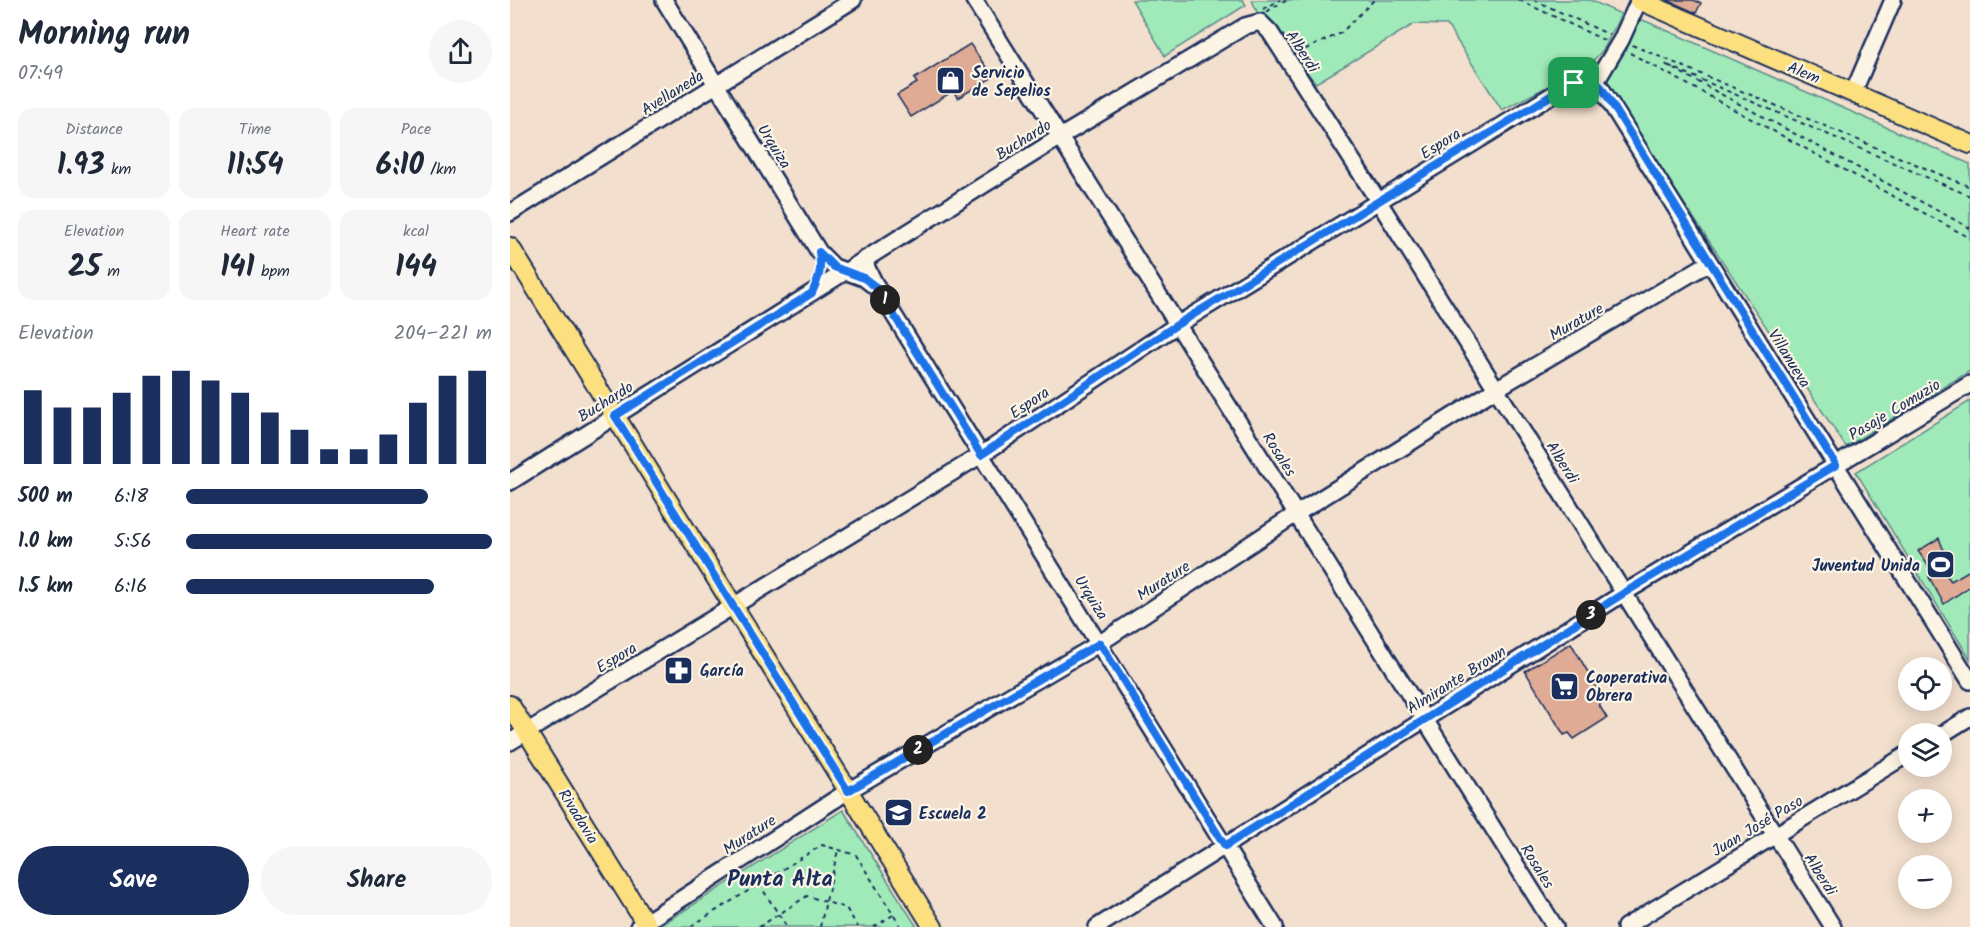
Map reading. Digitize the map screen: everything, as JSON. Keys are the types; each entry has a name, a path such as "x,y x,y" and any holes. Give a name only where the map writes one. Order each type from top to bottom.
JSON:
{"main road":[{"name":"Alem","path":"1639,0 1970,144"},
{"path":"510,247 933,927"},
{"name":"Rivadavia","path":"510,705 644,925"}],"street":[{"name":"Urquiza","path":"664,0 819,252 834,267 845,273 864,278 877,288"},
{"name":"Avellaneda","path":"510,213 853,0"},
{"name":"Rosales","path":"974,0 1555,927"},
{"path":"1596,82 1619,43 1639,0"},
{"path":"1853,93 1893,0"},
{"name":"Buchardo","path":"510,482 1060,137 1242,28 1257,22"},
{"name":"Alberdi","path":"1257,22 1270,32 1379,202 1833,927"},
{"name":"Espora","path":"510,742 981,455 1178,324 1565,87 1581,81 1596,82"},
{"name":"Villanueva","path":"1596,82 1970,681"},
{"path":"812,293 822,267 819,252"},
{"name":"Urquiza","path":"867,258 866,266 877,288 1275,927"},
{"name":"Murature","path":"644,925 848,791 1100,643 1296,514 1496,389 1709,263"},
{"name":"Pasaje Comuzio","path":"1836,465 1970,384"},
{"name":"Almirante Brown","path":"1097,927 1624,593 1836,465"},
{"path":"1952,728 1970,717"},
{"name":"Juan José Paso","path":"1625,927 1898,760"}],"path":[{"path":"1257,22 1273,7 1288,0"},
{"path":"1287,60 1306,48 1341,33 1374,0"},
{"path":"1519,0 1970,186"},
{"path":"1534,0 1619,43 1970,238"},
{"path":"1970,196 1665,64 1970,228"},
{"path":"692,927 822,845 856,855 901,927"},
{"path":"820,927 838,850"},
{"path":"759,884 787,927"},
{"path":"759,927 807,896 846,908 858,927"},
{"path":"874,927 893,915"}],"green space":[{"path":"1132,0 1243,0 1246,5 1165,56"},
{"path":"1252,0 1590,0 1621,14 1603,50 1582,72 1556,82 1502,110 1447,25 1414,24 1316,83 1260,19"},
{"path":"1643,20 1970,164 1970,371 1846,447 1608,89 1608,75 1636,23"},
{"name":"Juventud Unida","path":"1970,401 1970,659 1856,472"},
{"path":"843,810 917,927 658,927"}],"building":[{"path":"1667,0 1693,0 1701,3 1696,13"},
{"name":"Servicio de Sepelios","path":"970,44 993,77 958,98 953,91 911,117 897,95 917,83 914,79"},
{"path":"1939,538 1946,557 1937,563 1951,581 1970,570 1970,586 1944,604 1929,577 1934,574 1918,551"},
{"name":"Cooperativa Obrera","path":"1571,643 1604,700 1599,705 1607,718 1574,739 1569,733 1564,735 1525,671"}],"place":[{"name":"Servicio de Sepelios","path":"951,81"},
{"name":"Juventud Unida","path":"1941,565"},
{"name":"García","path":"679,670"},
{"name":"Cooperativa Obrera","path":"1565,686"},
{"name":"Escuela 2","path":"898,813"}],"district":[{"name":"Punta Alta","path":"780,878"}],"route":[{"path":"1587,80 1596,82 1602,88 1836,465 1624,593 1225,846 1100,643 848,791 615,416 812,293 822,267 819,252 834,267 845,273 864,278 877,288 981,455 1178,324 1574,83 1587,80"}]}
